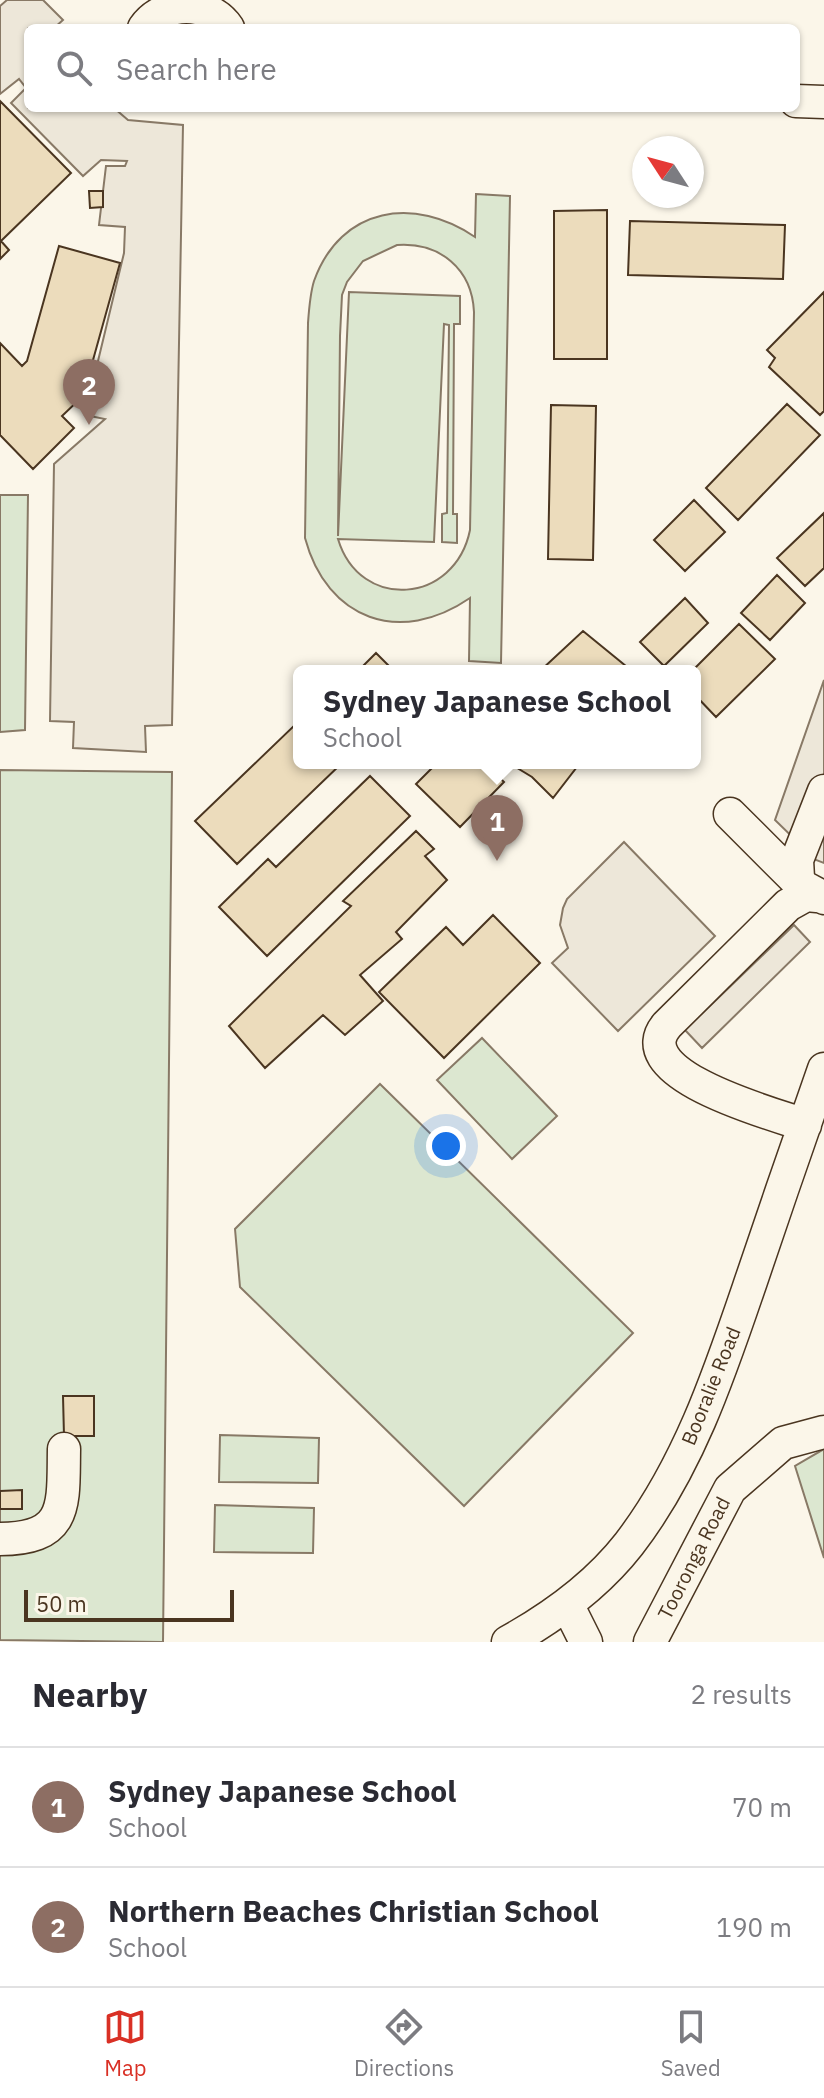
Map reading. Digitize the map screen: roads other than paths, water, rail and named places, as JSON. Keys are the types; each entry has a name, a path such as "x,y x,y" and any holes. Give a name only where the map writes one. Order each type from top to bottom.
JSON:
{"street":[{"path":"147,24 162,7 189,1 216,11 225,24"},
{"path":"800,101 824,102"},
{"path":"814,893 798,878 797,860 824,791"},
{"path":"730,814 814,893"},
{"path":"805,1125 726,1099 696,1085 667,1058 662,1051 660,1037 667,1025 788,905 814,893"},
{"name":"Booralie Road","path":"508,1642 567,1604 600,1576 628,1546 653,1510 692,1440 722,1367 824,1069"},
{"name":"Tooronga Road","path":"650,1642 730,1489 783,1443 824,1432"},
{"path":"0,1539 23,1539 53,1525 63,1504 64,1449"},
{"path":"567,1604 586,1642"}],"place":[{"name":"Northern Beaches Christian School","path":"89,425"},
{"name":"Sydney Japanese School","path":"497,861"}]}
